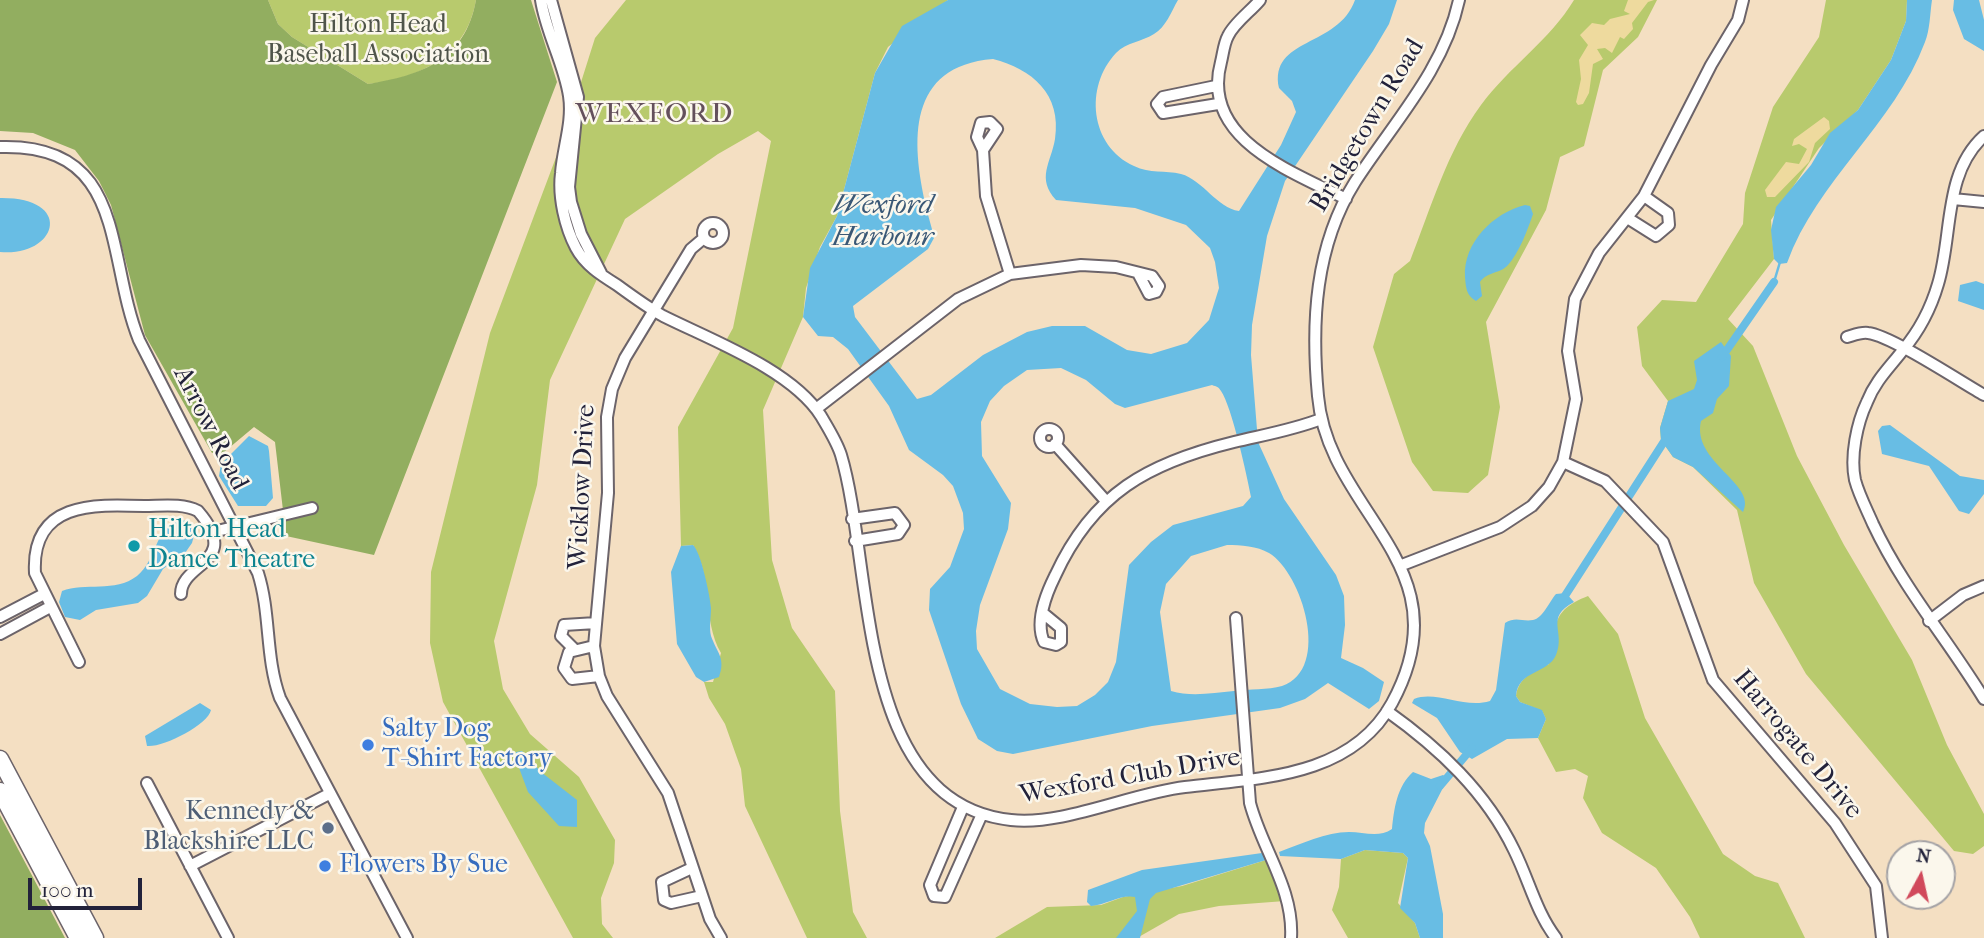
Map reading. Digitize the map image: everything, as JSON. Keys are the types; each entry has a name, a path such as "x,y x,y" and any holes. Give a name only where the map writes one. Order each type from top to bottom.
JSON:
{"highway":[{"path":"0,759 95,938"},
{"path":"0,791 78,938"}],"street":[{"name":"Wexford Club Drive","path":"541,0 569,78"},
{"name":"Wexford Club Drive","path":"551,0 579,113 569,187 581,234 602,275 656,312 777,375 816,409 841,452 873,649 906,746 929,780 963,807 982,814 1013,821 1041,820 1177,788 1283,775 1334,758 1355,744 1387,711"},
{"path":"1260,0 1228,35 1216,86 1218,104 1232,128 1249,146 1346,199"},
{"name":"Bridgetown Road","path":"1387,711 1402,681 1413,636 1410,593 1402,565 1346,476 1321,419 1313,316 1328,237 1346,199 1433,70 1455,18 1459,0"},
{"path":"1402,565 1517,518 1549,487 1563,462 1576,399 1568,351 1576,299 1600,253 1629,219 1644,196 1711,65 1738,20 1743,0"},
{"path":"1216,86 1163,97 1157,104 1163,113 1218,104"},
{"path":"1984,136 1962,162 1955,181 1947,253 1928,309 1905,348 1875,384 1860,418 1855,479 1881,542 1929,621 1984,699"},
{"name":"Arrow Road","path":"0,147 48,151 75,166 99,194 111,223 131,322 235,527 263,589 268,654 274,680 329,794 407,938"},
{"path":"983,150 986,197 1010,274"},
{"path":"1629,219 1656,236 1669,225 1668,213 1644,196"},
{"path":"1953,199 1984,202"},
{"name":"Wicklow Drive","path":"704,238 691,249 656,312 625,358 612,389 607,417 608,493 594,646 599,676 607,696 668,793 702,896 721,938"},
{"path":"816,409 958,299 1010,274 1081,265 1116,267 1139,275"},
{"path":"1847,337 1869,333 1905,348 1984,395"},
{"path":"1044,614 1047,593 1068,548 1105,500 1139,476 1177,459 1321,419"},
{"path":"1055,444 1105,500"},
{"name":"Harrogate Drive","path":"1563,462 1605,481 1663,542 1713,680 1835,823 1876,886 1882,938"},
{"path":"79,662 50,607 36,573 37,548 47,528 72,509 120,505 188,507 198,511 213,532 211,554 183,581 181,594"},
{"path":"213,532 312,508"},
{"path":"852,519 895,513 904,525 898,534 855,541"},
{"path":"1929,621 1963,595 1984,586"},
{"path":"0,617 44,594"},
{"path":"0,634 50,607"},
{"path":"1236,618 1248,780 1256,827 1290,906 1291,938"},
{"path":"575,650 561,636 564,625 596,623"},
{"path":"594,646 575,650 565,659 566,673 572,679 599,676"},
{"path":"1387,711 1446,756 1497,819 1515,850 1543,921 1556,938"},
{"path":"147,783 228,938"},
{"path":"190,866 329,794"},
{"path":"963,807 930,885 934,896 945,897 982,814"},
{"path":"692,868 662,882 664,900 671,903 702,896"}],"green space":[{"path":"0,0 268,0 278,24 292,37 368,84 423,70 451,51 462,38 476,0 531,0 557,82 374,555 286,536 275,442 254,427 223,453 212,453 145,335 111,205 99,181 75,150 33,133 0,131"},
{"name":"Hilton Head Baseball Association","path":"268,0 476,0 471,20 462,36 438,61 405,76 368,84 292,37 278,24"},
{"path":"626,0 948,0 888,47 875,73 837,216 820,247 806,288 803,317 763,410 772,560 792,628 835,691 840,811 853,912 867,938 807,938 745,806 741,769 725,724 709,698 704,682 713,682 721,653 711,627 706,585 699,558 693,545 681,546 678,427 733,328 771,141 758,131 718,154 625,219 550,380 537,485 494,641 503,689 530,734 579,777 615,840 614,863 601,898 602,924 613,938 573,938 443,702 430,643 431,572 490,333 564,136 595,38"},
{"path":"1574,0 1657,0 1638,37 1603,70 1584,146 1560,157 1546,210 1486,322 1500,407 1488,475 1468,493 1433,491 1412,462 1373,347 1394,274 1410,261 1441,180 1469,123 1492,91 1553,28"},
{"path":"1826,0 1907,0 1906,21 1891,60 1858,110 1819,148 1771,220 1774,259 1728,319 1753,346 1797,456 1844,545 1912,660 1947,745 1984,814 1984,846 1973,854 1956,851 1956,840 1945,840 1806,674 1754,583 1737,510 1693,467 1673,457 1661,440 1660,428 1668,401 1642,366 1637,327 1662,300 1696,302 1743,224 1745,193 1773,107 1819,37"},
{"path":"1588,596 1618,634 1645,718 1723,854 1755,876 1778,883 1805,938 1700,938 1690,917 1656,868 1602,833 1583,798 1588,776 1575,769 1556,772 1538,738 1546,719 1542,711 1520,702 1516,696 1517,690 1532,672 1549,664 1555,630 1561,614 1575,602"},
{"path":"0,815 65,938 0,938"},
{"path":"1365,850 1403,853 1408,858 1398,903 1415,923 1420,938 1348,938 1332,910 1339,887 1341,859"},
{"path":"1266,860 1285,901 1219,906 1179,914 1137,938 995,938 1047,907 1101,905 1123,897 1182,886"}],"sand":[{"path":"1628,0 1654,0 1648,2 1632,23 1633,29 1624,39 1620,37 1612,53 1605,48 1597,49 1603,59 1593,64 1589,93 1583,104 1578,105 1576,102 1581,79 1579,60 1588,45 1580,35 1592,23 1604,25 1610,19 1630,14 1624,11"},
{"path":"1824,117 1829,121 1830,129 1815,143 1809,162 1775,197 1767,197 1765,190 1786,162 1799,164 1807,149 1799,144 1792,146 1794,139"}],"water":[{"name":"Wexford Harbour","path":"948,0 1178,0 1158,31 1120,49 1106,67 1099,82 1096,115 1108,145 1119,157 1146,170 1189,177 1224,205 1239,211 1281,145 1296,112 1292,101 1279,88 1279,72 1284,59 1294,50 1335,27 1355,0 1397,0 1389,24 1373,51 1285,181 1267,236 1252,325 1251,355 1258,442 1284,499 1336,575 1344,596 1345,625 1341,658 1384,682 1379,701 1369,709 1328,683 1305,699 1280,708 1152,726 1013,754 997,751 978,739 961,704 929,610 930,589 950,567 964,529 963,513 953,486 943,475 909,450 889,406 848,349 833,337 818,336 803,317 810,268 837,216 875,73 902,26","holes":["993,59 1007,63 1032,77 1049,97 1056,123 1046,177 1050,192 1056,200 1135,208 1186,225 1210,248 1219,288 1209,320 1187,343 1151,354 1127,350 1085,326 1052,326 1027,332 983,355 931,395 917,399 855,317 853,306 928,249 934,238 918,157 918,133 922,111 930,91 944,76 965,65","1061,368 1086,380 1115,404 1125,408 1212,385 1217,387 1225,399 1234,426 1251,497 1243,506 1173,525 1151,542 1129,565 1116,662 1108,682 1095,695 1077,706 1030,704 1000,689 977,649 976,631 980,605 1008,529 1011,503 982,456 981,422 990,401 1004,386 1027,370","1227,545 1243,546 1269,553 1281,564 1301,599 1307,621 1309,642 1306,661 1297,676 1282,686 1271,688 1202,694 1171,691 1160,612 1166,584 1191,556"]},
{"path":"1907,0 1932,0 1927,37 1911,72 1876,127 1817,205 1800,233 1787,263 1779,264 1774,259 1771,230 1776,207 1811,165 1830,133 1858,110 1891,60 1906,21"},
{"path":"1954,0 1979,0 1984,20 1984,51 1964,39 1953,10"},
{"path":"0,198 24,200 40,207 48,216 50,227 45,237 35,246 20,251 0,252"},
{"path":"1525,205 1530,206 1533,214 1519,248 1505,268 1480,282 1482,296 1476,301 1468,294 1465,277 1469,253 1475,241 1491,222"},
{"path":"1976,281 1984,284 1984,310 1958,301 1960,285"},
{"path":"1721,342 1731,356 1729,386 1717,399 1713,413 1701,421 1701,436 1705,449 1741,492 1745,502 1743,512 1693,467 1673,457 1661,440 1660,428 1668,401 1694,389 1697,380 1694,361"},
{"path":"1890,425 1960,476 1984,480 1984,494 1969,514 1959,511 1929,466 1882,454 1878,431 1882,426"},
{"path":"249,436 268,446 273,498 266,506 238,506 219,476 221,464"},
{"path":"179,520 189,521 196,528 192,543 185,553 163,569 147,596 138,603 96,610 80,620 65,617 59,602 62,591 80,587 110,586 137,576 144,569 165,530"},
{"path":"693,545 705,575 711,608 711,636 722,665 719,677 704,682 696,677 677,644 671,572 681,546"},
{"path":"1566,593 1574,602 1565,608 1558,619 1559,639 1556,655 1547,666 1522,681 1516,696 1520,702 1542,710 1546,719 1538,738 1507,739 1472,759 1460,752 1437,718 1412,703 1414,699 1432,697 1470,703 1490,701 1496,690 1505,623 1512,620 1537,619 1556,594"},
{"path":"200,703 211,710 202,722 173,739 147,746 145,736"},
{"path":"522,751 541,772 577,800 577,827 559,826 528,792 515,757 516,752"},
{"path":"1413,772 1431,779 1443,775 1448,778 1425,823 1424,833 1430,846 1443,914 1443,938 1420,938 1415,923 1400,908 1408,858 1403,853 1365,850 1341,859 1280,856 1279,852 1331,834 1387,832 1392,829 1395,806 1403,784"},
{"path":"1262,853 1266,860 1156,893 1150,899 1140,938 1116,938 1137,911 1135,897 1124,897 1091,906 1087,902 1088,890 1142,870"}],"waterway":[{"path":"1774,282 1780,262"},
{"path":"1722,357 1774,282"},
{"path":"1561,602 1667,437"},
{"path":"1440,786 1472,748"}],"place":[{"name":"Hilton Head Dance Theatre","path":"134,546"},
{"name":"Salty Dog T-Shirt Factory","path":"368,745"},
{"name":"Kennedy & Blackshire LLC","path":"328,828"},
{"name":"Flowers By Sue","path":"325,866"}],"district":[{"name":"WEXFORD","path":"655,115"}]}
